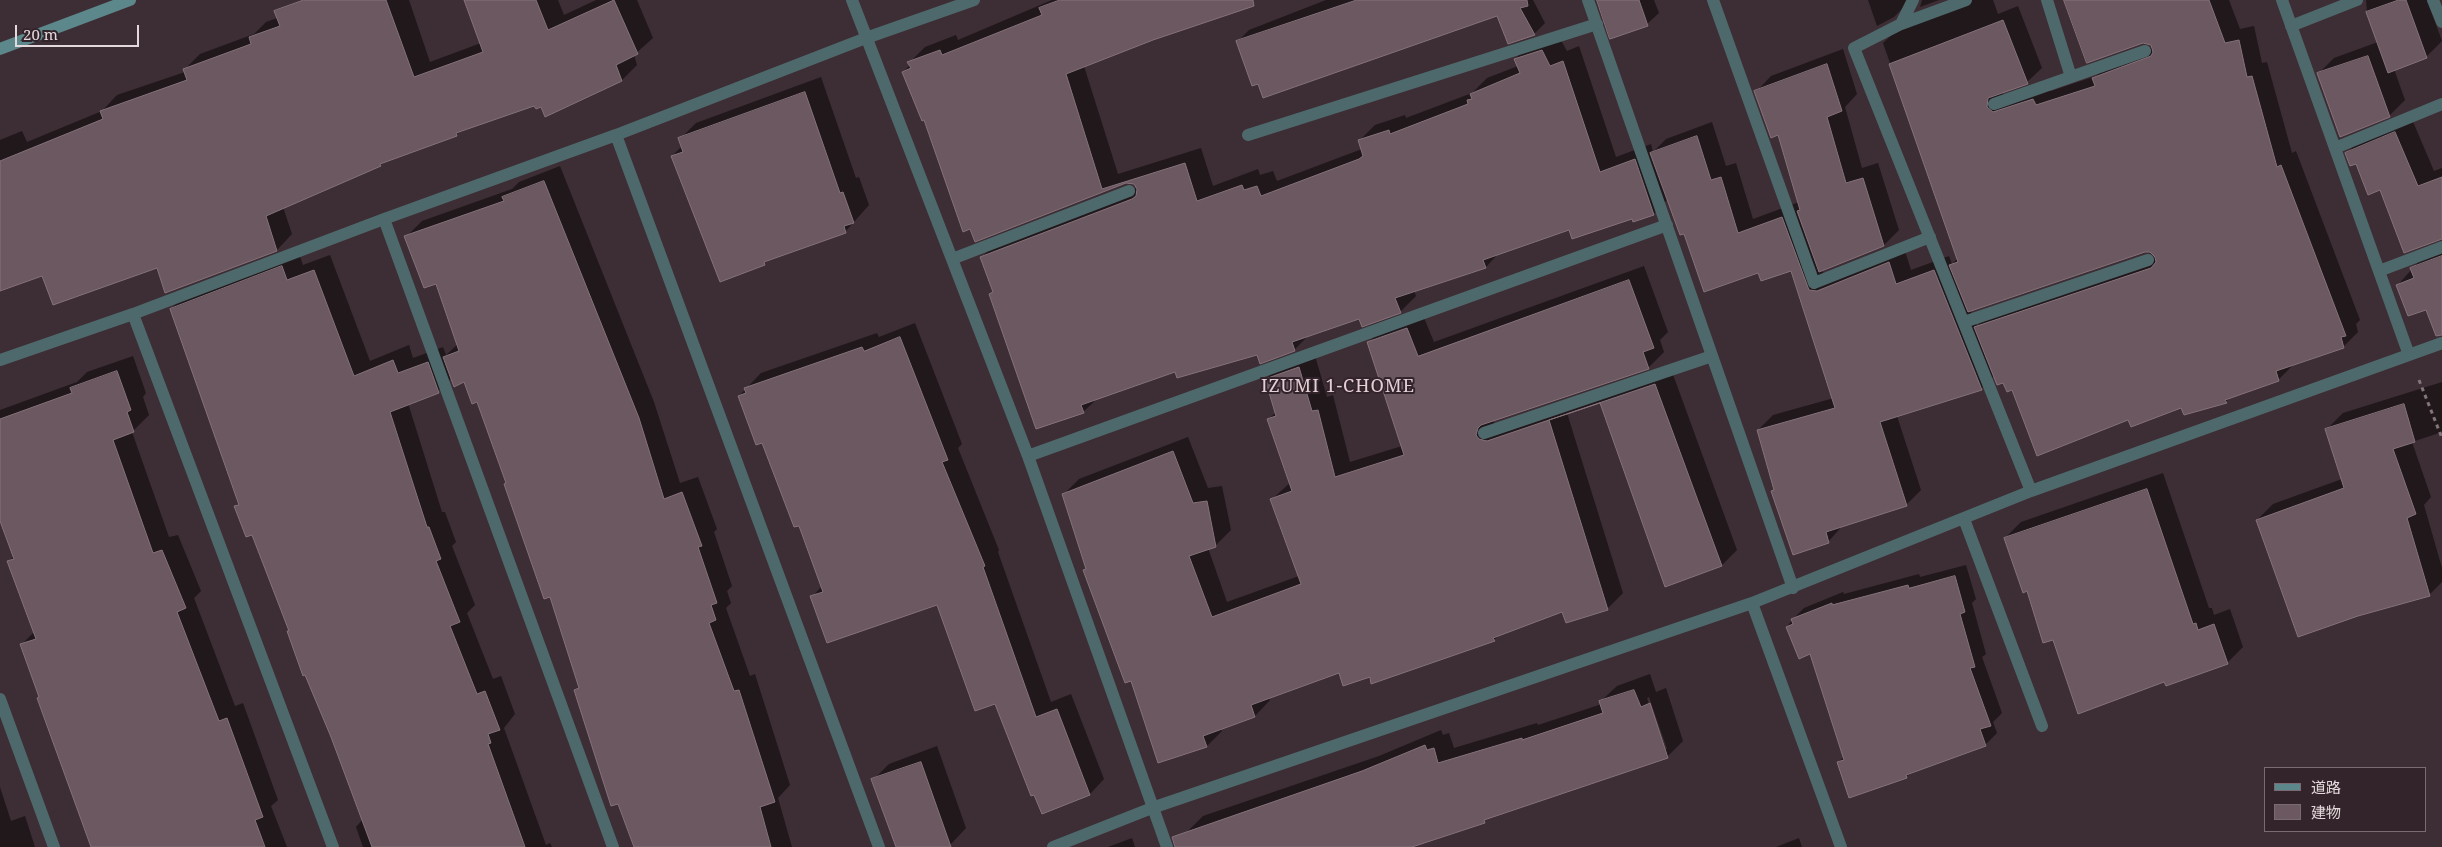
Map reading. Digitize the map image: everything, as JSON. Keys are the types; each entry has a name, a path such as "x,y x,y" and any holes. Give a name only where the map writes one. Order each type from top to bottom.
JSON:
{"main road":[{"path":"0,49 130,0"}],"street":[{"path":"852,0 1028,456 1167,847"},
{"path":"0,360 133,314 384,218 616,135 866,38 974,0"},
{"path":"1588,0 1793,588"},
{"path":"1713,0 1814,283 1930,237"},
{"path":"1901,24 1913,0"},
{"path":"1966,0 1901,24 1854,48 2031,492"},
{"path":"2047,0 2071,77"},
{"path":"2282,0 2409,355"},
{"path":"2291,26 2357,0"},
{"path":"2434,0 2442,22"},
{"path":"1248,135 1596,24"},
{"path":"1994,104 2145,51"},
{"path":"2335,148 2442,104"},
{"path":"616,135 879,847"},
{"path":"952,259 1129,192"},
{"path":"384,218 613,847"},
{"path":"1028,456 1667,225"},
{"path":"2379,271 2442,247"},
{"path":"1964,322 2148,260"},
{"path":"133,314 333,847"},
{"path":"1052,847 1152,808 1752,603 2031,492 2442,342"},
{"path":"1484,433 1712,356"},
{"path":"1964,519 2042,726"},
{"path":"1752,603 1841,847"},
{"path":"0,699 54,847"}],"path":[{"path":"2409,355 2442,438"}],"building":[{"path":"304,0 386,0 414,77 483,52 464,0 536,0 548,30 614,0 638,54 616,65 622,81 545,117 541,107 536,109 534,106 456,133 457,136 380,164 381,166 266,216 277,251 165,293 157,268 53,305 42,276 0,291 0,161 103,119 100,111 187,80 183,69 251,44 249,37 280,26 274,11"},
{"path":"1060,0 1253,0 1254,6 1153,40 1066,74 1102,189 1185,163 1197,201 1242,185 1244,190 1257,186 1261,196 1359,159 1363,156 1358,140 1389,130 1390,134 1468,104 1467,100 1472,99 1470,94 1520,73 1514,59 1542,50 1550,66 1563,61 1600,172 1635,159 1654,215 1633,222 1632,219 1572,239 1569,230 1483,260 1486,268 1395,298 1401,313 1362,327 1359,319 1292,342 1295,351 1260,364 1257,355 1177,378 1175,372 1081,405 1084,413 1036,429 989,294 993,292 980,257 1132,199 1136,196 1137,189 1134,184 1126,183 975,242 970,229 963,232 924,120 922,121 902,72 911,68 907,62 940,50 942,55 1042,15 1039,8"},
{"path":"1357,0 1527,0 1528,6 1520,8 1535,35 1508,44 1497,16 1263,98 1258,84 1252,86 1236,41"},
{"path":"1597,0 1639,0 1648,26 1610,39"},
{"path":"2064,0 2209,0 2225,43 2239,40 2247,77 2252,76 2277,167 2281,165 2346,336 2341,337 2344,348 2276,371 2279,381 2225,400 2227,403 2184,415 2181,408 2131,427 2128,420 2037,456 2012,390 2007,392 2003,383 1997,385 1974,327 2151,268 2156,262 2155,257 2150,252 2145,252 1968,312 1949,265 1958,262 1889,64 2003,20 2028,84 1988,98 1987,107 1993,112 2033,99 2036,105 2095,86 2092,78 2151,56 2153,52 2151,45 2143,43 2087,63"},
{"path":"2399,0 2406,0 2427,58 2388,73 2366,12"},
{"path":"2368,56 2390,117 2340,137 2317,73"},
{"path":"1827,64 1842,111 1827,117 1846,183 1863,178 1884,246 1819,272 1797,211 1800,210 1778,135 1771,138 1754,91"},
{"path":"805,92 840,193 843,192 854,223 844,226 846,233 764,262 765,265 720,282 671,156 683,152 678,138"},
{"path":"2395,132 2418,186 2442,177 2442,239 2404,253 2380,190 2368,195 2356,164 2350,166 2345,153"},
{"path":"1697,136 1711,180 1721,177 1738,233 1782,217 1809,290 1817,291 1889,262 1896,284 1934,270 1982,390 1880,422 1907,506 1826,532 1829,543 1793,555 1771,491 1774,490 1757,430 1835,408 1791,271 1761,281 1758,273 1704,292 1684,234 1680,235 1650,153"},
{"path":"544,181 639,418 664,499 682,492 702,546 698,547 717,603 711,605 716,620 709,623 734,691 739,690 775,802 760,807 771,847 634,847 618,804 611,806 574,690 579,688 550,597 544,599 477,402 472,404 464,382 454,387 443,357 459,351 436,284 424,288 404,236 504,201 502,197"},
{"path":"2442,256 2442,335 2436,336 2426,310 2408,316 2396,285 2414,278 2410,268"},
{"path":"282,266 287,280 314,270 354,376 393,360 398,373 428,362 439,393 390,412 427,527 429,527 441,559 436,561 460,622 450,626 477,694 485,691 500,730 488,734 491,743 488,744 525,847 372,847 331,737 305,675 303,676 287,631 289,631 252,535 246,537 234,506 239,505 170,309"},
{"path":"1629,280 1654,348 1643,352 1649,369 1481,425 1476,435 1479,439 1487,441 1655,384 1722,566 1665,587 1600,403 1549,420 1608,610 1566,623 1562,612 1493,638 1495,641 1371,684 1370,677 1343,686 1339,673 1251,705 1255,717 1203,736 1207,747 1158,763 1131,681 1125,683 1083,570 1086,569 1062,494 1173,451 1193,503 1207,501 1216,547 1189,556 1212,617 1301,584 1270,499 1292,491 1267,419 1276,416 1265,379 1299,367 1312,411 1318,410 1335,477 1404,455 1367,342 1407,328 1418,356"},
{"path":"900,337 948,460 942,462 985,566 983,567 1036,717 1057,709 1090,795 1042,814 1034,795 1031,796 995,704 975,711 937,605 827,643 810,596 823,592 799,526 794,527 762,443 756,445 738,396 746,393 744,388 862,347 864,351"},
{"path":"117,371 131,410 127,412 134,432 113,440 153,553 162,550 186,608 177,612 219,721 227,718 263,817 255,820 265,847 91,847 37,698 39,697 20,644 36,639 7,561 14,559 0,521 0,419 72,393 70,388"},
{"path":"2404,404 2415,442 2393,449 2416,514 2407,518 2430,596 2358,616 2298,637 2256,520 2344,488 2325,429"},
{"path":"2147,489 2193,624 2196,623 2198,630 2214,624 2228,664 2166,686 2164,682 2078,714 2053,640 2043,643 2027,591 2023,593 2004,538"},
{"path":"1955,576 1965,612 1960,614 1975,667 1970,668 1991,726 1980,729 1986,746 1906,775 1907,778 1849,798 1837,762 1844,760 1810,654 1799,659 1786,627 1793,624 1791,619 1832,603 1832,605 1908,585 1909,588"},
{"path":"1634,690 1641,707 1650,703 1668,758 1484,820 1485,823 1412,847 1175,847 1172,837 1362,771 1425,745 1427,750 1434,748 1438,763 1522,738 1522,740 1603,713 1599,701"},
{"path":"921,762 951,847 896,847 871,779"}],"district":[{"name":"IZUMI 1-CHOME","path":"1338,387"}]}
